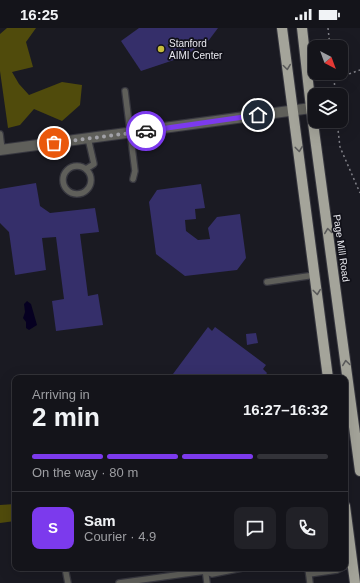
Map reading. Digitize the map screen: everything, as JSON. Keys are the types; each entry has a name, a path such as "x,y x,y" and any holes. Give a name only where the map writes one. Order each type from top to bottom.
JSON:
{"main road":[{"path":"282,28 328,375"},
{"name":"Page Mill Road","path":"302,28 309,88"},
{"name":"Page Mill Road","path":"314,128 347,375"},
{"name":"Page Mill Road","path":"348,382 360,471"},
{"path":"348,534 355,583"}],"street":[{"path":"1,150 308,109"}],"lane":[{"path":"125,91 135,171 134,180"},
{"path":"0,134 1,150"},
{"path":"86,170 94,164 88,138"},
{"path":"78,166 86,170 91,179 87,189 77,193 67,189 63,180 69,169 78,166"},
{"path":"267,282 315,275"},
{"path":"66,571 68,583"},
{"path":"119,583 194,571"},
{"path":"207,571 207,583"},
{"path":"209,571 212,574 227,571"},
{"path":"308,571 310,583"}],"path":[{"path":"328,28 329,40"},
{"path":"348,74 360,70"},
{"path":"337,128 340,147 360,193"}],"shaded area":[{"path":"7,28 36,28 26,42 33,67 12,72 19,84 29,95 62,82 82,85 80,105 62,121 34,109 20,125 8,128 0,71 0,34"},
{"path":"27,301 31,304 37,325 29,330 26,328 26,322 23,318 25,312 24,304"},
{"path":"12,504 12,521 0,523 0,505"}],"building":[{"name":"Stanford AIMI Center","path":"139,28 218,28 209,40 183,57 141,71 121,41"},
{"path":"36,183 40,206 50,213 95,208 99,232 80,234 88,296 98,294 103,325 56,331 52,301 64,299 56,237 42,238 46,270 15,275 9,232 0,223 0,189"},
{"path":"201,184 205,208 195,209 196,219 185,220 186,231 198,240 210,239 208,228 217,217 240,214 246,258 237,270 185,276 156,254 149,202 157,190"},
{"path":"208,327 212,331 215,327 266,365 263,369 267,373 266,375 172,375"},
{"path":"256,333 258,343 247,345 246,334"}],"way so far":[{"path":"54,143 146,131"}],"place":[{"name":"Stanford AIMI Center","path":"161,49"}],"route":[{"path":"146,131 258,115"}]}
